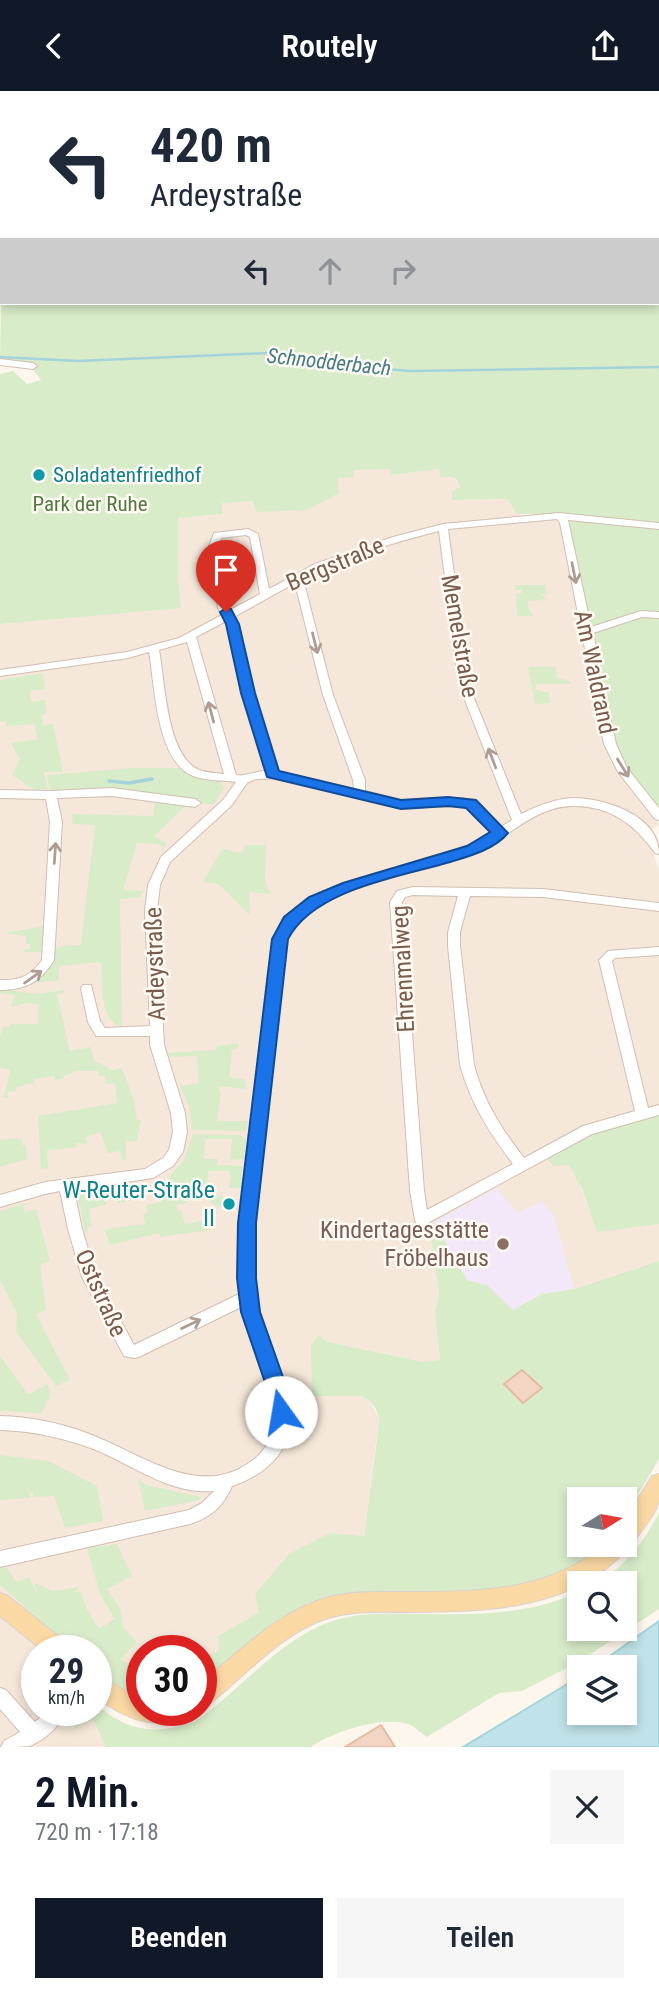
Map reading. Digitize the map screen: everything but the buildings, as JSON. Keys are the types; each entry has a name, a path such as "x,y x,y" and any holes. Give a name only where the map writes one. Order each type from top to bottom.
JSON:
{"main road":[{"path":"637,1519 659,1483"},
{"path":"217,1683 287,1628 323,1609 354,1603 463,1602 519,1597 579,1576 605,1557"},
{"path":"0,1603 40,1635"}],"street":[{"path":"0,362 33,366"},
{"name":"Bergstraße","path":"0,673 154,649 191,636 319,566 396,539 443,527 559,516 659,526"},
{"name":"Am Waldrand","path":"559,516 565,522 610,744 622,769 659,816"},
{"name":"Memelstraße","path":"443,527 462,673 469,698 518,821"},
{"path":"265,595 255,535 248,532 217,535 214,546 223,608 233,624 248,693 272,774"},
{"path":"298,577 328,695 359,780 360,795"},
{"path":"586,632 634,616 659,615"},
{"path":"191,636 237,778"},
{"path":"154,649 171,742 180,761 195,772 237,778 272,774 401,804 448,801 471,804 500,833"},
{"name":"Ardeystraße","path":"0,1201 66,1186 148,1174 168,1162 176,1152 180,1132 174,1097 160,1058 156,1031 151,911 154,885 165,860 227,803 237,778"},
{"path":"0,794 111,792 195,803"},
{"path":"0,985 18,986 30,981 41,973 48,960 57,822 51,795"},
{"path":"0,1423 26,1424 63,1431 113,1450 172,1480 206,1485 225,1482 252,1471 275,1449 282,1426 280,1397 250,1312 247,1223 277,957 285,927 306,906 329,894 463,853 537,810 556,805 590,804 626,814 655,833 659,851"},
{"name":"Ehrenmalweg","path":"422,1220 417,1191 396,899 401,894 413,891 543,893 659,907"},
{"path":"466,892 454,932 454,946 467,1065 489,1121 521,1165"},
{"path":"643,1115 605,960 612,954 659,951"},
{"path":"87,988 94,1022 101,1033 156,1031"},
{"path":"422,1220 588,1130 659,1110"},
{"name":"Oststraße","path":"66,1186 89,1277 129,1351 134,1352 249,1296"},
{"path":"0,1559 190,1517 216,1502 225,1482"},
{"path":"0,1696 34,1734"},
{"path":"10,1747 43,1726"}],"shaded area":[{"path":"390,469 391,475 440,469 443,478 456,478 460,487 452,500 509,499 524,520 553,519 561,522 651,808 659,825 644,834 650,842 659,870 659,1114 564,1163 569,1165 576,1175 597,1231 659,1224 659,1261 574,1289 542,1294 513,1310 487,1285 467,1280 434,1222 429,1226 439,1293 435,1314 440,1360 424,1362 328,1342 318,1335 312,1396 362,1396 370,1401 379,1419 364,1536 330,1533 259,1612 219,1636 217,1651 217,1635 126,1635 126,1663 112,1656 112,1635 21,1635 21,1726 105,1726 111,1747 0,1747 0,624 181,607 178,518 223,514 222,503 254,501 256,512 286,510 353,470"},
{"name":"Kindertagesstätte Fröbelhaus","path":"497,1188 517,1213 543,1202 554,1216 574,1289 542,1294 513,1310 487,1285 467,1280 434,1222"}],"green space":[{"name":"Park der Ruhe","path":"1,305 659,305 659,810 626,769 615,743 568,514 517,514 508,499 452,500 452,491 460,487 456,478 440,477 439,469 391,475 390,469 354,470 354,477 338,478 339,493 307,510 256,512 253,501 222,503 223,514 178,518 181,608 0,624 0,374 13,371 27,384 41,380 31,367 0,359"},
{"path":"515,585 545,585 547,594 538,595 544,596 545,600 528,601 528,608 533,616 517,616 516,594 522,593 521,590 516,590"},
{"path":"528,667 556,667 557,678 569,681 570,684 536,684 536,690 549,693 550,703 535,704"},
{"path":"43,673 45,689 30,691 31,702 45,700 47,713 42,715 43,725 53,724 63,772 44,772 48,789 35,790 12,775 20,759 11,743 37,739 35,724 6,726 6,721 0,722 0,680"},
{"path":"134,768 181,768 196,777 218,780 225,787 213,805 113,789 50,790 47,775"},
{"path":"155,801 187,804 154,836 167,844 164,848 158,844 137,843 123,890 143,891 140,897 120,899 122,1027 114,1023 105,1009 101,962 59,966 59,980 33,983 48,971 55,949 81,945 95,825 72,824 73,814 153,816"},
{"path":"245,845 266,845 265,880 271,894 249,892 250,915 218,884 203,882 222,849 242,853"},
{"path":"45,926 43,952 23,952 24,949 30,949 30,944 26,944 26,936 4,933"},
{"path":"0,989 37,994 64,990 65,993 57,994 70,1051 91,1047 94,1061 113,1070 123,1070 134,1101 137,1120 141,1120 137,1141 126,1141 126,1160 122,1160 120,1151 108,1153 100,1132 86,1137 87,1144 76,1143 77,1147 47,1150 48,1168 41,1169 38,1116 117,1103 115,1083 106,1084 105,1075 99,1076 98,1071 76,1071 63,1076 64,1079 55,1080 54,1076 34,1079 34,1083 16,1087 16,1091 8,1092 8,1098 3,1098 11,1070 0,1068 0,1037 4,1026 38,1024 38,1004 27,1003 12,1007 15,995 0,993"},
{"path":"239,1043 238,1048 232,1050 229,1077 244,1079 246,1089 220,1086 217,1121 248,1121 246,1131 192,1130 189,1107 180,1086 199,1083 197,1056 169,1057 167,1053 216,1050 217,1046"},
{"path":"659,1114 659,1224 597,1232 582,1189 569,1165 553,1166 546,1157 601,1131"},
{"path":"193,1134 240,1135 246,1140 244,1159 230,1160 232,1139 205,1139 204,1159 218,1159 217,1165 242,1166 242,1188 228,1188 231,1178 229,1171 208,1171 207,1188 213,1188 213,1197 223,1195 222,1207 215,1206 192,1188 165,1182 184,1160"},
{"path":"22,1138 22,1145 26,1145 27,1159 0,1167 0,1140"},
{"path":"134,1187 136,1199 118,1203 116,1198 105,1200 106,1205 89,1209 92,1225 87,1227 88,1233 85,1232 78,1198 80,1195"},
{"path":"165,1189 186,1196 186,1203 176,1205 178,1211 181,1210 185,1224 205,1220 210,1230 160,1237 159,1233 110,1245 104,1229 145,1224 143,1214 148,1213 146,1205 162,1202 158,1191"},
{"path":"38,1200 23,1206 25,1212 36,1209 50,1261 40,1265 46,1310 36,1314 70,1380 56,1386 16,1332 17,1313 0,1280 0,1211"},
{"path":"434,1222 467,1280 487,1285 513,1310 542,1294 574,1289 659,1261 659,1459 637,1497 637,1487 567,1487 567,1557 587,1557 564,1572 504,1591 342,1594 308,1603 217,1671 218,1636 259,1612 255,1594 289,1554 330,1533 364,1536 379,1419 376,1409 362,1396 312,1396 311,1345 318,1335 328,1342 424,1362 440,1360 435,1314 439,1293 429,1226"},
{"path":"0,1356 28,1395 47,1384 51,1393 42,1413 0,1411"},
{"path":"0,1455 48,1461 97,1486 103,1521 65,1528 54,1496 33,1497 33,1492 30,1492 30,1498 0,1500"},
{"path":"138,1479 147,1485 201,1497 200,1500 145,1511"},
{"path":"659,1513 659,1609 637,1623 637,1571 615,1571 629,1557 637,1557 637,1547"},
{"path":"117,1544 132,1576 107,1589 121,1610 123,1627 130,1635 126,1635 126,1654 121,1659 126,1663 126,1691 112,1683 112,1635 57,1635 0,1585 0,1567 7,1568 16,1582 29,1577 37,1594 35,1583 52,1591 78,1587 77,1592 81,1591 86,1608 99,1629 115,1619 100,1594 87,1548"},
{"path":"567,1597 567,1641 610,1641 589,1655 567,1655 567,1668 522,1691 499,1693 427,1737 408,1724 385,1722 344,1731 311,1747 106,1747 96,1726 112,1726 112,1716 126,1726 143,1729 217,1726 217,1705 278,1652 296,1639 333,1621 380,1614 505,1612"}],"water":[{"path":"659,1621 659,1747 463,1747 567,1684 567,1725 637,1725 637,1655 611,1655 631,1641 637,1641 637,1637"}],"waterway":[{"name":"Schnodderbach","path":"0,357 78,361 269,353 308,356 332,363 350,360 359,367 411,371 659,367"},
{"path":"109,781 129,783 152,779"}],"place":[{"name":"Soladatenfriedhof","path":"39,475"},
{"name":"W-Reuter-Straße II","path":"229,1204"},
{"name":"Kindertagesstätte Fröbelhaus","path":"503,1244"}],"route":[{"path":"226,612 233,624 248,693 272,774 401,804 425,805 448,801 471,804 500,833 472,850 349,887 314,901 297,913 285,927 280,939 252,1162 247,1223 247,1278 250,1312 280,1397 281,1412"}]}
